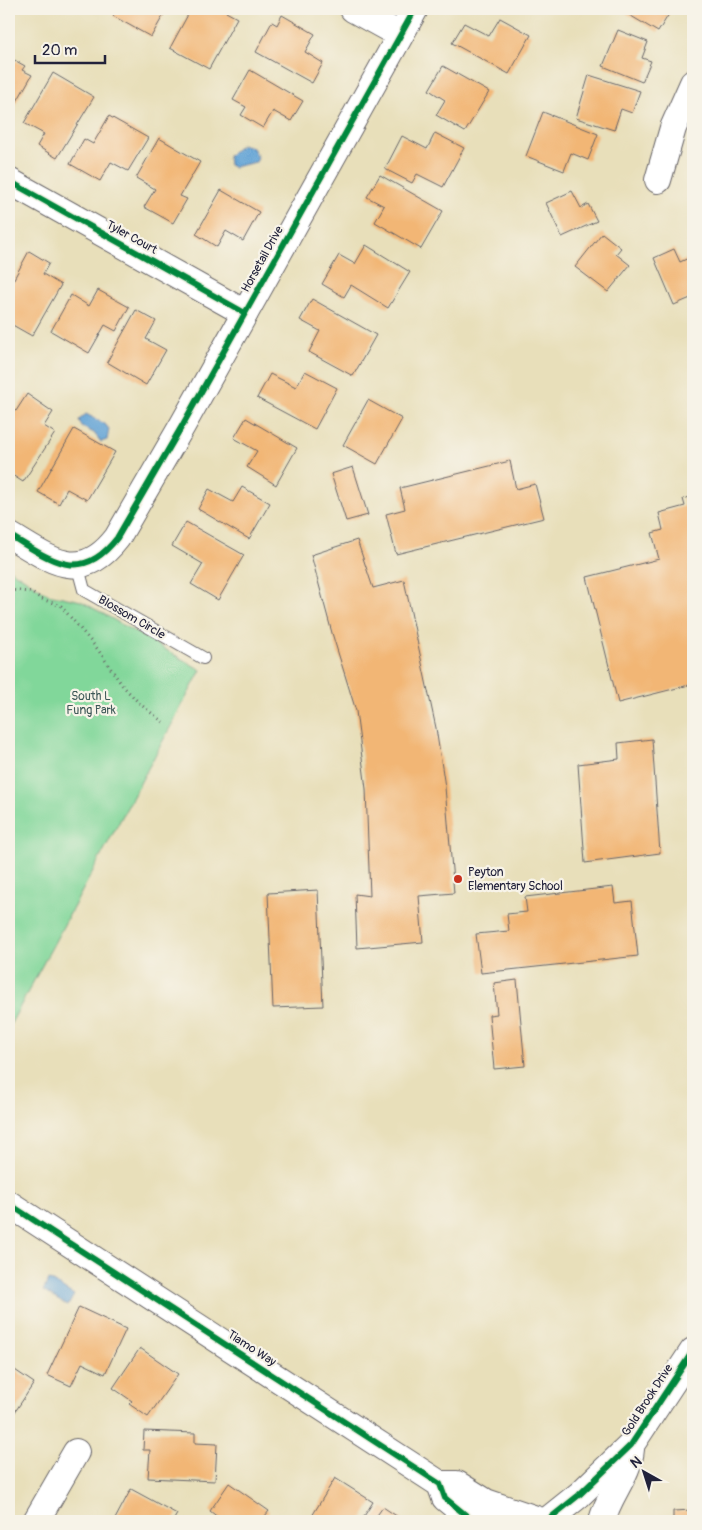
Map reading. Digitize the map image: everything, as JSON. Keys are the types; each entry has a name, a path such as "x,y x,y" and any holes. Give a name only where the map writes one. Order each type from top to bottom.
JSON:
{"street":[{"path":"353,9 400,35"},
{"name":"Horsetail Drive","path":"83,563 104,554 116,538 182,426 415,9"},
{"path":"658,180 674,128 693,83"},
{"name":"Tyler Court","path":"9,181 245,313"},
{"path":"9,535 55,562 83,563"},
{"name":"Tiamo Way","path":"9,1204 440,1484 457,1484 486,1502 551,1521"},
{"name":"Gold Brook Drive","path":"551,1521 631,1445 693,1351"},
{"name":"Gold Brook Drive","path":"602,1521 606,1505 630,1461 631,1445"},
{"path":"36,1521 76,1452"},
{"name":"Tiamo Way","path":"440,1484 445,1498 472,1521"}],"lane":[{"name":"Blossom Circle","path":"83,563 84,590 203,658"}],"path":[{"path":"9,590 30,592 61,606 99,651 122,685 162,722"}],"green space":[{"name":"South L Fung Park","path":"9,569 48,594 81,601 201,670 9,1027"}],"water":[{"path":"242,144 253,148 258,158 256,162 233,167 229,165 228,156"},
{"path":"86,414 105,424 109,429 107,440 101,442 94,433 82,427 79,420"},
{"path":"49,1280 74,1295 68,1306 43,1291"}],"building":[{"path":"116,9 167,9 151,37 113,16"},
{"path":"191,9 228,9 226,12 237,18 209,69 170,48"},
{"path":"628,9 672,9 658,32 626,13"},
{"path":"282,15 315,34 305,52 323,63 312,83 256,52 272,22 277,25"},
{"path":"500,18 531,35 509,74 452,43 464,23 489,36"},
{"path":"618,30 648,42 642,58 651,61 642,82 603,66"},
{"path":"9,57 25,66 22,70 32,75 12,110 9,108"},
{"path":"443,66 489,92 465,132 436,115 445,100 429,90"},
{"path":"250,70 303,101 291,121 273,111 263,128 241,115 246,107 233,100"},
{"path":"53,73 94,97 57,158 37,146 44,134 24,123"},
{"path":"589,75 640,91 632,113 621,109 614,130 576,118"},
{"path":"543,112 598,134 588,160 571,153 564,171 526,156"},
{"path":"109,116 148,138 128,171 111,162 100,181 70,164 84,139 93,144"},
{"path":"435,133 464,148 443,187 417,174 412,183 385,169 402,136 427,149"},
{"path":"159,138 200,162 180,196 187,199 173,223 144,207 155,189 136,178"},
{"path":"380,175 443,211 421,249 375,222 384,206 367,197"},
{"path":"221,190 259,212 243,241 226,231 217,247 196,234"},
{"path":"572,191 581,208 588,204 597,221 562,237 546,203"},
{"path":"602,233 621,248 616,254 630,265 608,292 575,267"},
{"path":"366,245 410,272 388,308 351,285 344,297 322,284 339,255 355,264"},
{"path":"674,249 680,262 693,256 693,297 674,305 654,258"},
{"path":"29,251 49,263 43,274 61,285 32,336 9,323 9,288"},
{"path":"98,290 129,307 116,331 105,325 89,353 51,331 71,295 89,306"},
{"path":"312,299 376,335 353,376 309,352 320,331 300,320"},
{"path":"136,310 156,321 146,339 166,350 146,385 107,362"},
{"path":"305,371 337,388 315,429 257,398 270,374 296,387"},
{"path":"27,394 53,412 44,426 55,433 23,482 9,473 9,406 16,411"},
{"path":"368,400 402,419 377,464 343,445"},
{"path":"246,418 297,448 276,485 247,467 257,451 234,438"},
{"path":"74,429 115,452 87,500 67,489 59,504 38,492"},
{"path":"510,461 516,489 535,484 544,518 396,554 386,514 405,509 400,488"},
{"path":"353,467 368,515 346,521 331,474"},
{"path":"242,487 270,503 249,539 198,509 209,489 233,502"},
{"path":"693,496 693,684 618,703 587,577 659,559 652,533 663,530 659,513 685,506 683,499"},
{"path":"186,522 244,555 218,600 191,584 203,564 172,546"},
{"path":"357,540 373,588 404,580 436,728 445,787 454,893 419,896 423,942 357,948 355,894 370,896 366,789 356,711 311,555"},
{"path":"652,739 660,853 585,863 578,764 619,759 618,743"},
{"path":"613,887 615,903 632,901 638,956 481,973 476,934 509,931 507,914 527,912 525,897"},
{"path":"318,890 323,1006 273,1008 268,893"},
{"path":"517,980 525,1066 494,1069 489,1015 497,1014 494,983"},
{"path":"79,1307 126,1329 105,1374 82,1363 71,1386 47,1375"},
{"path":"140,1348 178,1374 148,1417 129,1404 132,1401 113,1388"},
{"path":"9,1366 34,1383 9,1421"},
{"path":"144,1431 195,1433 195,1443 217,1444 215,1481 148,1478 150,1450 143,1450"},
{"path":"335,1478 373,1502 361,1521 309,1521"},
{"path":"229,1483 269,1511 261,1521 216,1521 219,1518 210,1511"},
{"path":"131,1489 177,1514 173,1521 114,1521"},
{"path":"383,1507 404,1521 373,1521"},
{"path":"693,1510 693,1521 673,1521 673,1511"}],"cycle path":[{"path":"9,535 51,559 64,564 90,561 103,553 117,538 182,426 415,9"},
{"path":"9,181 245,313"},
{"path":"9,1204 440,1484 445,1498 473,1521"},
{"path":"549,1519 579,1495 631,1445 693,1351"}],"place":[{"name":"Peyton Elementary School","path":"458,879"}]}
